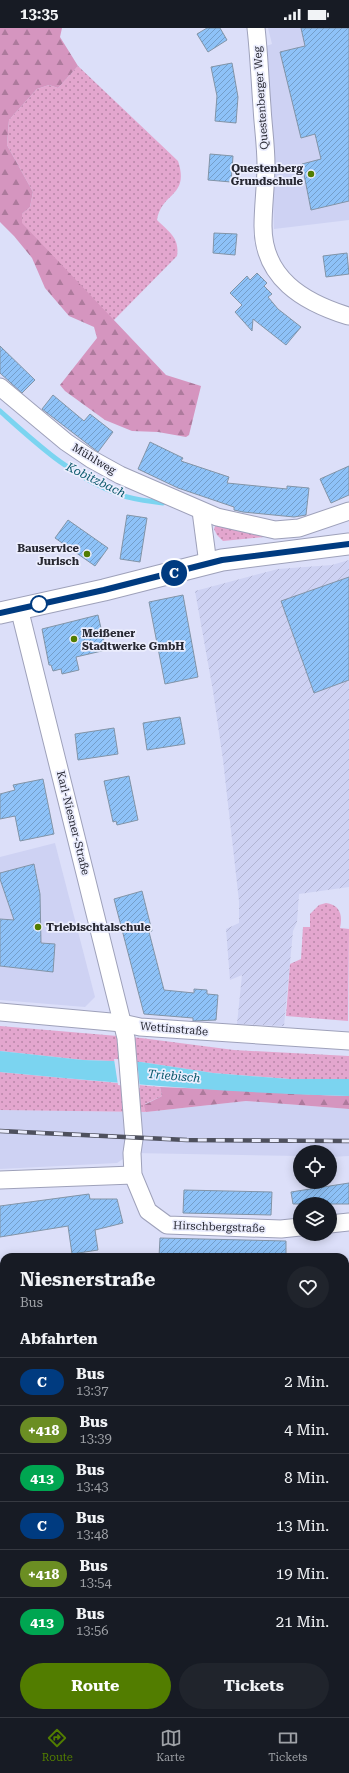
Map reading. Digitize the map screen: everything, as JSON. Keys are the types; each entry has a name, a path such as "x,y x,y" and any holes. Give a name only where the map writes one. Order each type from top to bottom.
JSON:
{"main road":[{"path":"10,611 104,590 242,556 308,550 349,544"}],"street":[{"name":"Questenberger Weg","path":"256,28 266,165 263,227 266,252 275,270 291,288 306,300 328,310 348,316"},
{"name":"Mühlweg","path":"0,387 66,442 91,459 120,475 201,511 223,519 275,530 299,528 349,511"},
{"path":"201,511 208,564"},
{"name":"Karl-Niesner-Straße","path":"10,611 124,1031 132,1092 134,1139 132,1152 133,1174"},
{"name":"Wettinstraße","path":"0,1012 124,1031 140,1027 349,1041"},
{"path":"0,1180 133,1174"},
{"name":"Hirschbergstraße","path":"133,1174 148,1211 167,1225 281,1229 293,1228"},
{"path":"337,1223 349,1222"}],"shaded area":[{"name":"Questenberg Grundschule","path":"268,28 349,28 349,220 274,229 271,127 263,47 272,44"},
{"path":"78,66 178,161 181,173 178,188 164,204 157,220 173,236 177,244 177,256 113,321 21,223 22,214 30,207 33,192 7,145 9,120 37,89 49,85 58,88"},
{"path":"216,524 265,535 264,537 223,541 214,529"},
{"path":"349,560 349,887 299,894 297,922 293,931 284,1026 237,1024 242,975 230,980 226,929 239,923 239,901 223,760 213,691 195,591 278,569 332,565"},
{"name":"Triebischtalschule","path":"55,843 95,997 85,1007 0,1000 0,857"},
{"path":"326,903 335,906 339,911 341,915 340,928 349,929 348,1021 286,1016 290,964 301,959 303,927 310,927 310,914 319,905"},
{"path":"0,1026 141,1038 234,1050 349,1056 349,1079 289,1079 213,1073 141,1062 83,1060 0,1051"},
{"path":"0,1072 160,1087 162,1096 145,1104 146,1112 0,1110"},
{"path":"246,1101 349,1109 349,1156 337,1157 337,1145 293,1145 293,1156 132,1153 117,1163 0,1169 0,1110 146,1112"}],"green space":[{"path":"0,28 62,28 60,37 78,66 58,88 49,85 37,89 9,120 7,145 33,192 30,207 22,214 22,223 166,375 201,386 189,435 186,437 158,432 132,431 105,420 65,391 60,385 97,338 94,327 69,316 45,288 32,258 0,222"},
{"path":"160,1087 349,1096 349,1109 246,1101 146,1112 144,1105 162,1096"}],"water":[{"name":"Triebisch","path":"0,1051 83,1060 141,1062 213,1073 289,1079 349,1079 349,1096 261,1093 0,1072"}],"pier":[{"path":"114,1059 137,1060 140,1088 118,1085"}],"building":[{"path":"207,28 220,28 227,40 208,52 197,34"},
{"path":"301,28 349,28 349,201 311,210 302,164 321,159 315,134 301,138 280,52 305,46"},
{"path":"232,63 238,97 236,123 215,121 217,96 211,67"},
{"path":"210,154 233,156 231,182 208,180"},
{"path":"214,233 237,234 235,255 213,253"},
{"path":"347,253 349,274 326,277 323,256"},
{"path":"257,273 267,283 264,286 272,294 268,297 278,309 301,327 286,345 253,319 252,331 235,312 242,305 230,293 247,276 250,280"},
{"path":"0,346 35,380 22,393 0,373"},
{"path":"53,395 84,421 90,414 113,432 98,452 42,409"},
{"path":"150,442 183,458 181,461 229,477 227,483 287,489 287,486 309,488 306,515 294,517 243,512 234,510 234,507 178,488 138,469"},
{"path":"349,466 349,495 331,503 320,479"},
{"path":"127,515 147,518 140,562 120,559"},
{"path":"68,520 108,548 95,566 55,538"},
{"path":"349,577 349,680 314,693 281,601"},
{"path":"183,595 198,677 165,684 149,602"},
{"name":"Meißener Stadtwerke GmbH","path":"98,615 106,650 76,657 79,670 62,674 61,669 53,671 51,665 49,665 42,629"},
{"path":"180,717 185,744 147,750 143,723"},
{"path":"114,728 118,754 78,760 75,734"},
{"path":"129,776 138,820 117,825 116,821 113,822 104,781"},
{"path":"43,779 54,834 20,841 15,816 0,819 0,794 15,790 13,785"},
{"path":"34,864 40,894 41,943 55,944 53,972 0,966 0,919 14,920 0,879 0,873"},
{"path":"142,891 152,931 149,932 164,990 194,993 194,989 207,990 207,994 218,995 216,1020 193,1021 193,1018 144,1014 114,899"},
{"path":"349,1183 349,1204 337,1204 337,1197 293,1197 293,1204 291,1192 310,1189 337,1189 337,1185"},
{"path":"184,1190 272,1192 271,1215 183,1213"},
{"path":"89,1194 90,1199 117,1199 123,1223 95,1230 98,1250 72,1253 68,1226 0,1237 0,1206"},
{"path":"160,1238 286,1241 286,1253 159,1253"}],"waterway":[{"name":"Kobitzbach","path":"0,411 42,448 71,470 104,488 126,497 163,503"}],"railway":[{"path":"0,1131 187,1140 349,1141"}],"bus line":[{"name":"C","path":"0,613 104,590 242,556 308,550 349,544"}],"place":[{"name":"Questenberg Grundschule","path":"311,174"},
{"name":"Bauservice Jurisch","path":"87,554"},
{"name":"Meißener Stadtwerke GmbH","path":"74,639"},
{"name":"Triebischtalschule","path":"38,927"}]}
